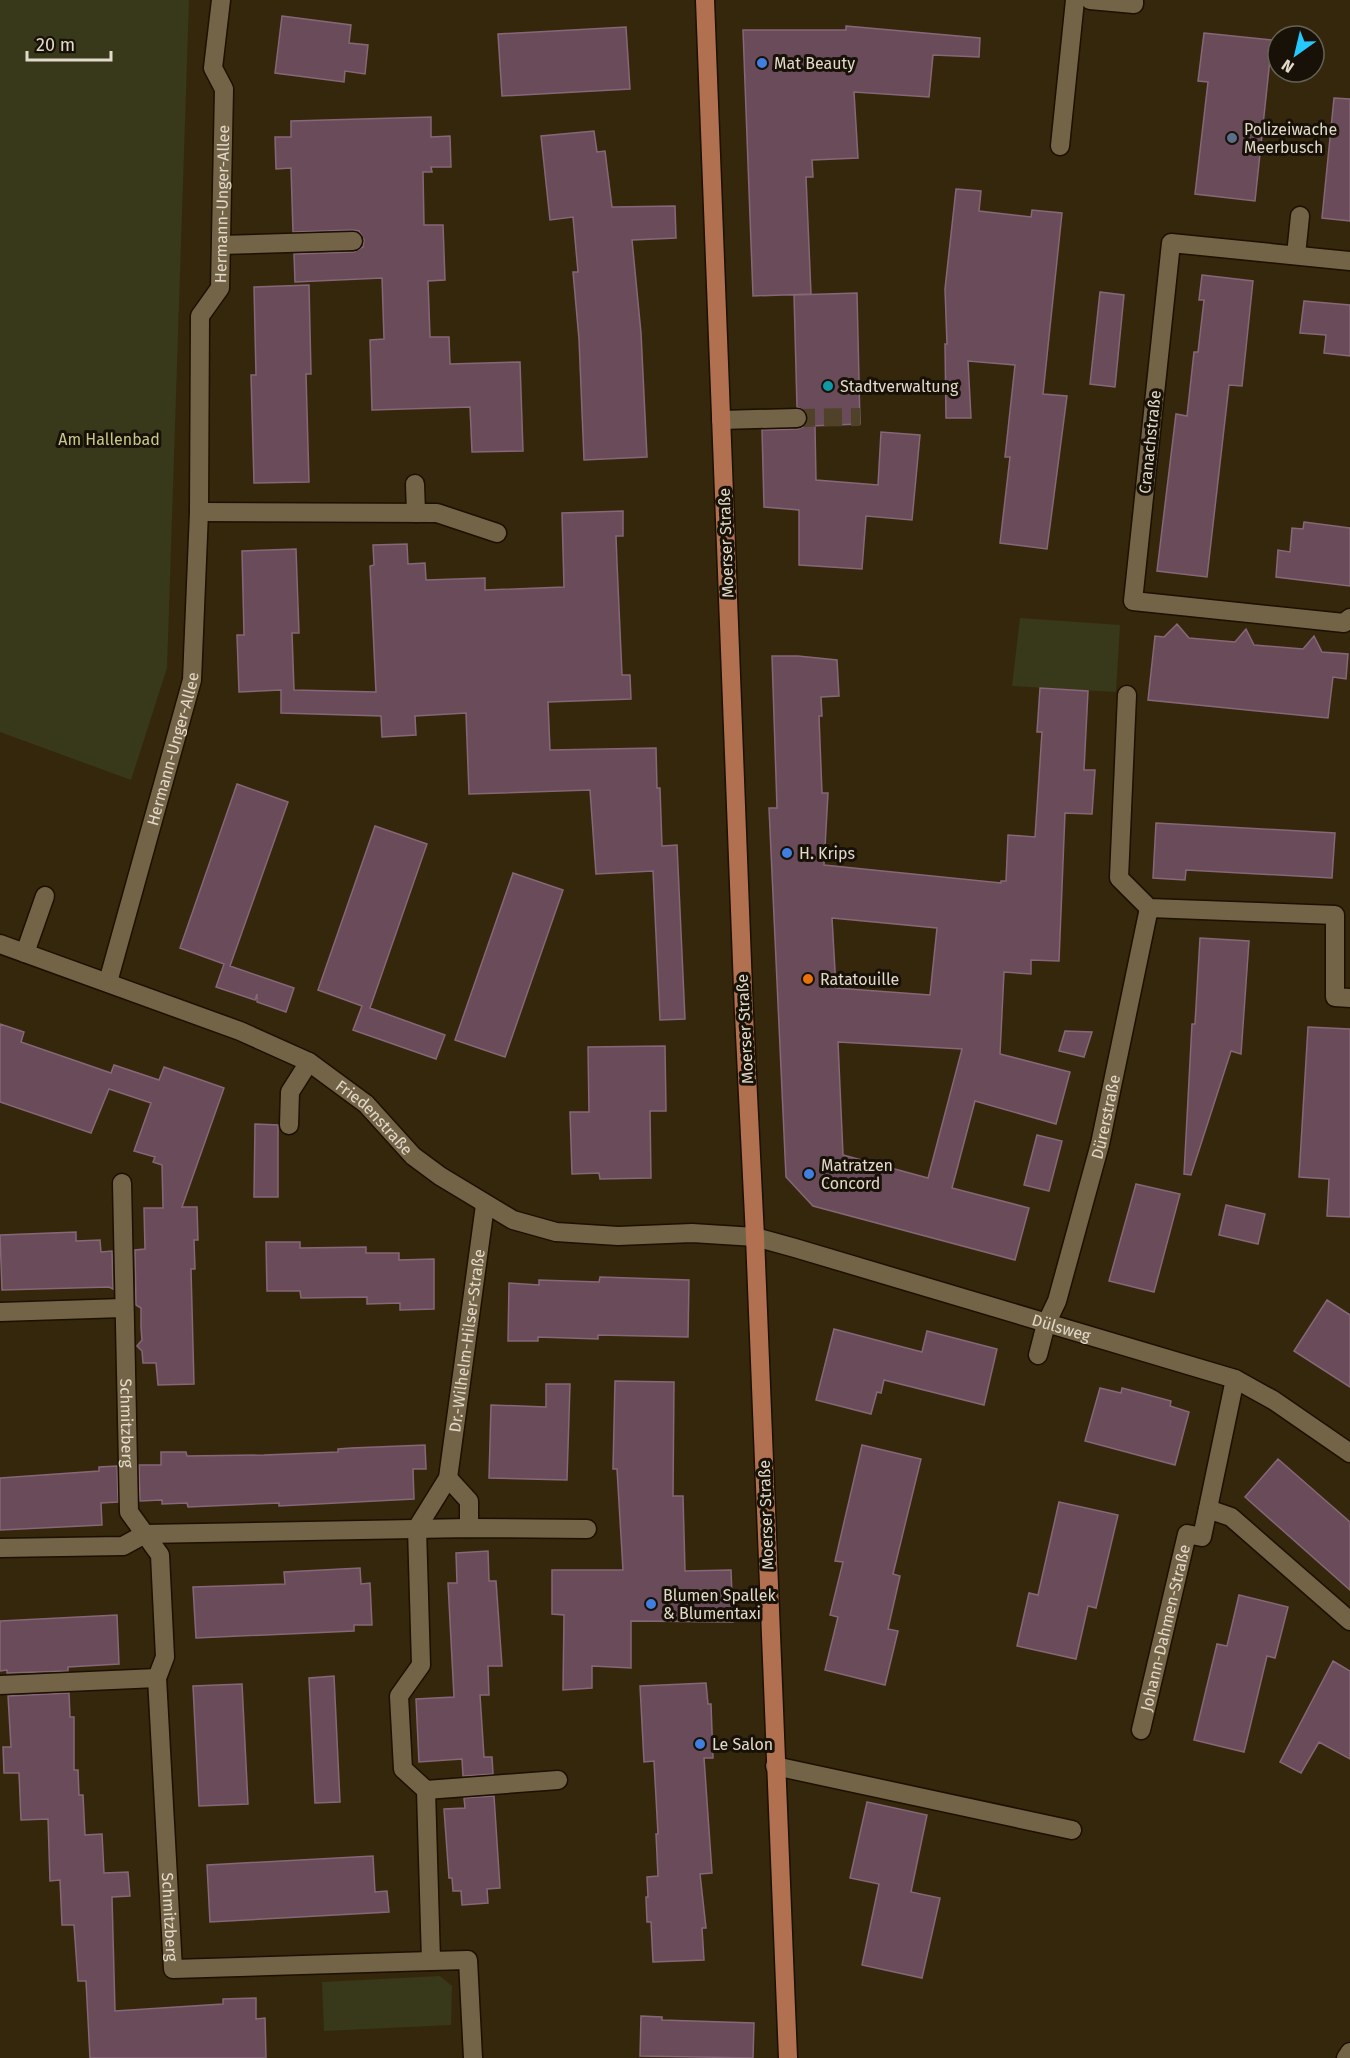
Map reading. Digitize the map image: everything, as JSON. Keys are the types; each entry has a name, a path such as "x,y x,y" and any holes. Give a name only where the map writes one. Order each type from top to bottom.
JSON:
{"main road":[{"name":"Moerser Straße","path":"705,0 744,1014 788,2058"}],"street":[{"name":"Hermann-Unger-Allee","path":"108,982 192,680 199,512 200,316 220,288 224,89 213,68 221,0"},
{"path":"1060,146 1075,0"},
{"path":"1090,0 1134,4 1134,0"},
{"path":"1296,255 1300,216"},
{"path":"221,245 352,241"},
{"name":"Cranachstraße","path":"1350,261 1172,243 1133,601 1344,622 1350,618"},
{"path":"721,420 797,418"},
{"path":"415,484 416,513"},
{"path":"199,512 437,513 496,533"},
{"path":"1127,695 1119,878 1149,908 1335,915 1335,997 1350,998"},
{"path":"24,953 45,896"},
{"name":"Dürerstraße","path":"1038,1355 1046,1324 1057,1301 1100,1144 1149,908"},
{"name":"Friedenstraße","path":"0,944 240,1031 309,1062 366,1104 413,1156 448,1182 513,1220 556,1232 618,1236 692,1233 755,1238"},
{"path":"289,1125 290,1092 309,1062"},
{"name":"Schmitzberg","path":"122,1183 129,1512 160,1555 165,1657 157,1678 173,1970 431,1961"},
{"name":"Dr.-Wilhelm-Hilser-Straße","path":"417,1528 448,1478 485,1204"},
{"name":"Dülsweg","path":"755,1238 1235,1379 1273,1400 1350,1453"},
{"path":"0,1312 123,1308"},
{"name":"Johann-Dahmen-Straße","path":"1141,1730 1187,1534 1202,1537 1235,1379"},
{"path":"448,1478 469,1501 469,1528"},
{"path":"1208,1509 1231,1517 1350,1621"},
{"path":"0,1548 123,1546 145,1534 520,1526 587,1529"},
{"path":"417,1528 421,1665 399,1696 403,1769 426,1790 431,1961 468,1960 473,2058"},
{"path":"0,1684 157,1678"},
{"path":"776,1766 1072,1830"},
{"path":"426,1790 558,1780"},
{"path":"1346,2058 1350,2052"}],"green space":[{"name":"Am Hallenbad","path":"0,0 189,0 167,668 131,780 0,732"},
{"path":"1020,618 1120,625 1116,692 1012,686"},
{"path":"440,1976 452,1986 451,2025 324,2031 322,1982"}],"building":[{"path":"282,16 351,25 349,43 368,45 365,74 345,71 344,82 275,73"},
{"path":"846,26 980,38 979,57 933,55 929,97 854,92 858,158 812,160 813,177 806,177 811,294 753,296 743,30 846,30"},
{"path":"626,27 630,89 502,96 498,34"},
{"name":"Polizeiwache Meerbusch","path":"1204,33 1266,39 1267,84 1255,201 1195,194 1208,82 1198,81"},
{"path":"1334,98 1350,99 1350,221 1322,218"},
{"path":"431,117 431,137 450,136 451,167 431,167 432,172 423,172 424,225 443,225 445,280 428,281 430,337 449,337 450,364 520,362 523,451 472,452 470,407 372,410 370,340 384,339 382,278 295,282 294,254 354,252 363,247 364,240 359,231 353,230 293,232 291,168 276,169 275,137 291,137 291,121"},
{"path":"594,131 597,152 605,151 612,207 675,206 676,238 632,240 641,333 647,457 584,460 579,339 573,272 578,272 573,217 550,220 541,136"},
{"path":"956,189 981,191 979,211 1031,217 1032,210 1062,213 1043,394 1067,396 1047,549 1000,543 1010,457 1005,457 1015,365 968,361 971,418 946,418 945,289"},
{"path":"1202,275 1253,281 1242,386 1229,385 1207,577 1157,571 1176,414 1187,416 1194,352 1198,352 1204,300 1199,300"},
{"path":"309,285 311,374 306,374 309,482 254,483 251,375 256,375 254,287"},
{"path":"1100,292 1124,295 1115,387 1090,384"},
{"path":"857,293 860,424 810,426 815,426 816,480 878,485 881,432 920,435 912,520 866,516 862,569 799,565 799,510 764,507 762,430 798,429 803,427 808,418 806,412 797,407 794,295"},
{"path":"1304,301 1350,305 1350,356 1324,353 1326,335 1300,333"},
{"path":"623,511 623,536 616,536 617,563 622,675 630,675 631,699 548,702 550,750 656,748 662,846 677,845 685,1019 660,1020 653,871 596,874 590,790 469,794 466,713 415,716 416,735 382,737 381,716 281,713 281,690 239,692 237,635 244,635 242,551 296,549 299,633 292,633 294,690 376,692 370,566 374,565 373,545 407,544 408,564 425,563 426,580 485,578 485,590 564,587 562,513"},
{"path":"1304,522 1350,528 1350,586 1276,577 1278,550 1290,552 1292,528 1303,529"},
{"path":"1177,624 1189,638 1235,642 1246,629 1254,645 1303,649 1314,636 1322,652 1348,654 1346,679 1333,677 1328,718 1148,700 1155,636 1164,637"},
{"path":"772,656 837,660 839,696 821,697 822,716 819,716 822,793 828,793 824,865 1001,883 1001,881 1006,881 1008,835 1035,837 1042,732 1037,732 1040,688 1088,691 1084,770 1095,770 1092,814 1065,813 1059,961 1031,960 1031,974 1004,972 1000,1054 1070,1072 1056,1124 975,1101 952,1188 1029,1208 1015,1260 813,1206 786,1177 769,808 777,808","holes":["832,918 937,928 930,995 836,988","838,1042 962,1049 928,1178 843,1155"]},
{"path":"237,784 288,802 230,966 294,988 286,1012 257,1002 257,994 255,1000 216,987 224,964 180,948"},
{"path":"1156,823 1335,833 1332,878 1186,870 1185,880 1153,878"},
{"path":"375,826 427,844 370,1008 445,1035 436,1059 353,1030 362,1006 318,990"},
{"path":"513,873 563,890 505,1057 455,1040"},
{"path":"1200,938 1249,941 1241,1054 1231,1051 1191,1175 1184,1174 1192,1024 1195,1024"},
{"path":"0,1024 24,1032 21,1042 111,1073 114,1065 159,1080 164,1067 224,1088 182,1207 197,1207 198,1240 194,1240 195,1269 191,1269 194,1384 158,1385 156,1363 143,1363 142,1351 137,1346 142,1340 141,1308 136,1305 135,1250 145,1249 144,1208 163,1208 162,1165 153,1162 155,1157 134,1151 151,1103 109,1089 91,1133 0,1102"},
{"path":"1308,1027 1350,1029 1350,1217 1327,1216 1329,1179 1299,1177"},
{"path":"1065,1031 1092,1032 1084,1057 1059,1051"},
{"path":"665,1046 666,1111 650,1111 651,1178 600,1179 599,1173 572,1174 570,1112 589,1112 588,1047"},
{"path":"255,1124 278,1125 278,1197 254,1197"},
{"path":"1037,1135 1062,1141 1049,1191 1024,1185"},
{"path":"1136,1184 1180,1194 1154,1292 1109,1281"},
{"path":"1226,1205 1265,1214 1258,1244 1219,1235"},
{"path":"76,1232 76,1241 100,1240 101,1252 112,1251 113,1289 109,1287 2,1290 0,1235"},
{"path":"266,1242 300,1242 300,1248 366,1247 366,1253 399,1253 399,1260 434,1259 434,1309 400,1310 400,1303 367,1304 367,1297 301,1298 300,1291 267,1291"},
{"path":"600,1277 689,1280 688,1337 598,1335 598,1339 538,1337 538,1341 508,1341 509,1283 539,1285 539,1280 599,1282"},
{"path":"1327,1300 1350,1315 1350,1387 1294,1351"},
{"path":"834,1329 922,1352 927,1331 997,1349 984,1405 884,1380 881,1393 877,1392 871,1414 816,1400"},
{"path":"615,1381 674,1382 673,1496 683,1496 685,1571 731,1570 733,1622 631,1621 631,1668 592,1666 592,1688 563,1690 564,1615 552,1614 552,1570 623,1570 617,1469 613,1469"},
{"path":"546,1384 570,1384 567,1480 489,1478 491,1405 546,1407"},
{"path":"1100,1388 1121,1393 1122,1388 1171,1401 1170,1406 1189,1412 1175,1465 1085,1441"},
{"path":"425,1445 426,1469 413,1469 414,1499 279,1506 279,1503 188,1507 187,1503 162,1504 162,1500 140,1501 139,1465 161,1465 161,1452 186,1452 187,1456 264,1455"},
{"path":"862,1445 921,1459 893,1574 900,1576 888,1629 898,1631 885,1685 825,1670 838,1617 830,1615 843,1562 835,1561"},
{"path":"1278,1459 1350,1522 1350,1590 1245,1497"},
{"path":"117,1466 118,1502 101,1503 102,1525 0,1530 0,1478 99,1471 99,1467"},
{"path":"1059,1502 1118,1515 1096,1608 1088,1606 1076,1659 1017,1646 1029,1593 1038,1595"},
{"path":"488,1551 489,1581 496,1581 502,1666 488,1666 489,1695 480,1695 484,1757 492,1757 493,1774 463,1776 462,1759 419,1762 416,1699 454,1697 448,1583 457,1583 456,1553"},
{"path":"360,1568 361,1584 370,1583 372,1625 354,1625 354,1631 196,1638 193,1587 285,1584 284,1572"},
{"path":"1239,1595 1288,1607 1275,1658 1267,1656 1244,1752 1194,1740 1217,1644 1227,1646"},
{"path":"117,1615 119,1664 68,1667 68,1671 7,1673 7,1670 0,1671 0,1621"},
{"path":"1333,1661 1350,1671 1350,1759 1319,1742 1301,1773 1280,1762"},
{"path":"334,1676 340,1802 315,1803 309,1678"},
{"path":"706,1683 708,1704 711,1704 713,1758 704,1758 712,1873 700,1874 706,1928 702,1928 704,1960 653,1962 651,1922 647,1922 646,1897 648,1897 647,1877 658,1876 656,1834 658,1834 654,1761 644,1762 640,1686"},
{"path":"242,1684 248,1804 199,1806 193,1686"},
{"path":"69,1693 70,1717 74,1717 74,1770 78,1770 79,1795 83,1795 85,1835 102,1834 104,1873 128,1872 130,1896 112,1897 115,2011 223,2004 223,1999 256,1998 256,2019 265,2018 266,2058 90,2058 86,1981 78,1981 74,1925 62,1925 60,1880 50,1881 48,1819 21,1820 19,1773 4,1773 3,1747 11,1747 8,1696"},
{"path":"494,1796 500,1888 487,1889 488,1903 462,1905 461,1891 453,1891 452,1878 449,1878 444,1809 465,1808 464,1798"},
{"path":"867,1802 927,1815 911,1892 940,1898 922,1978 862,1965 879,1884 850,1878"},
{"path":"373,1856 375,1892 387,1891 389,1912 210,1922 207,1865"},
{"path":"641,2016 662,2017 662,2020 754,2023 753,2058 640,2056"}],"tunnel":[{"path":"797,418 860,417"}],"place":[{"name":"Mat Beauty","path":"762,63"},
{"name":"Polizeiwache Meerbusch","path":"1232,138"},
{"name":"Stadtverwaltung","path":"828,386"},
{"name":"H. Krips","path":"787,853"},
{"name":"Ratatouille","path":"808,979"},
{"name":"Matratzen Concord","path":"809,1174"},
{"name":"Blumen Spallek & Blumentaxi","path":"651,1604"},
{"name":"Le Salon","path":"700,1744"}]}
